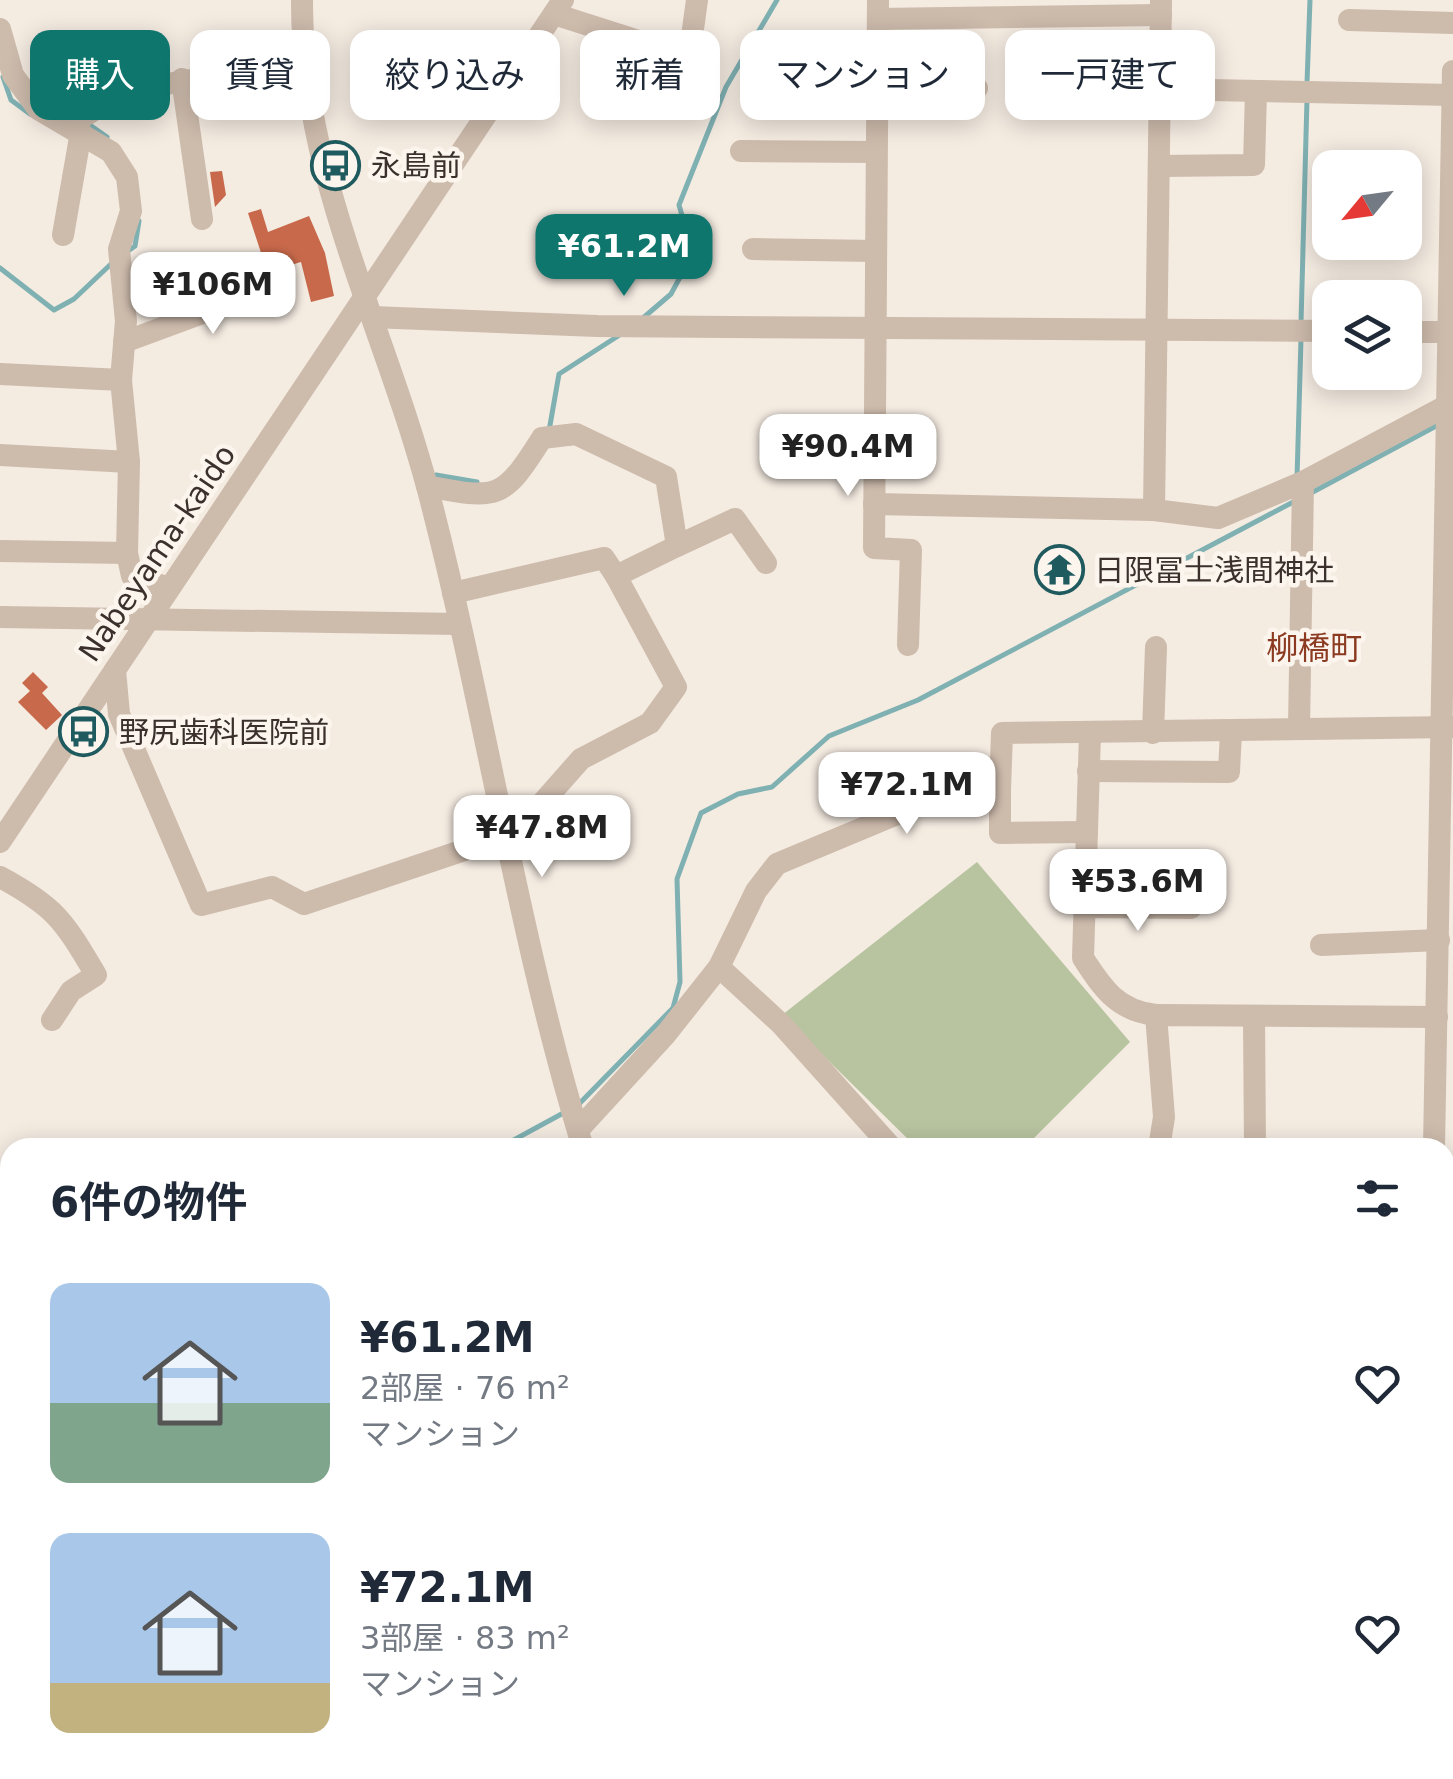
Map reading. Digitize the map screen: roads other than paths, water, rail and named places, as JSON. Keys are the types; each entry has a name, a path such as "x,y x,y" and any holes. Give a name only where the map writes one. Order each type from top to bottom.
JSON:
{"street":[{"path":"302,0 303,30"},
{"path":"559,7 673,52 692,36 697,0"},
{"name":"Nabeyama-kaido","path":"0,842 169,588 368,306 559,7"},
{"path":"878,10 1161,8"},
{"path":"1349,20 1453,22"},
{"path":"0,29 13,75 38,109 111,152 127,177 131,210 118,249 124,342 122,380 130,462 126,552 132,576 169,588"},
{"path":"1435,1138 1442,1012 1439,940 1448,728 1453,71"},
{"path":"62,235 75,129 125,91 190,78"},
{"path":"182,79 202,219"},
{"path":"1215,90 1452,95"},
{"path":"1159,166 1254,165 1256,91"},
{"path":"314,120 322,166 427,486 506,844 581,1138"},
{"path":"877,120 874,548 911,550 908,645"},
{"path":"1154,510 1160,120"},
{"path":"742,151 876,152"},
{"path":"752,250 876,251"},
{"path":"124,342 284,283"},
{"path":"368,306 596,326 1312,331"},
{"path":"1422,332 1451,332"},
{"path":"0,374 122,380"},
{"path":"874,504 1154,510 1218,518 1448,414"},
{"path":"427,486 480,496 513,484 542,438 576,434 666,477 677,546"},
{"path":"0,455 130,462"},
{"path":"1299,729 1302,482"},
{"path":"616,576 735,519 766,564"},
{"path":"0,551 126,552"},
{"path":"453,593 604,558 676,688 650,722 581,759 506,844"},
{"path":"0,617 459,624"},
{"path":"1152,733 1156,647"},
{"path":"115,670 118,714 201,905 272,887 304,904 386,872 488,842 506,844"},
{"path":"1086,832 1000,832 1002,733 1448,728"},
{"path":"1088,770 1229,772 1231,731"},
{"path":"1090,734 1083,958 1102,987 1126,1010 1156,1016 1254,1020 1442,1012"},
{"path":"582,1138 719,967 756,891 777,864 933,795 1000,789"},
{"path":"0,876 46,902 65,922 96,975 71,991 52,1020"},
{"path":"1084,907 1191,908"},
{"path":"1320,944 1439,940"},
{"path":"719,967 782,1024 879,1138"},
{"path":"1156,1016 1164,1117 1161,1138"},
{"path":"1254,1020 1255,1138"}],"waterway":[{"path":"643,318 671,294 693,253 679,205 726,87 777,0"},
{"path":"1307,83 1310,0"},
{"path":"3,77 11,100 30,114"},
{"path":"1301,323 1307,99"},
{"path":"87,123 107,137"},
{"path":"128,251 135,246 139,221"},
{"path":"0,268 54,310 74,299 111,264"},
{"path":"549,431 559,374 618,336"},
{"path":"1297,478 1301,339"},
{"path":"1311,493 1438,425"},
{"path":"436,475 477,482"},
{"path":"577,1106 673,1008 680,982 677,879 701,813 738,794 772,787 829,736 918,700 1297,500"},
{"path":"517,1138 567,1111"}],"place":[{"name":"永島前","path":"336,165"},
{"name":"日限冨士浅間神社","path":"1059,570"},
{"name":"野尻歯科医院前","path":"84,732"}],"district":[{"name":"柳橋町","path":"1314,648"}]}
